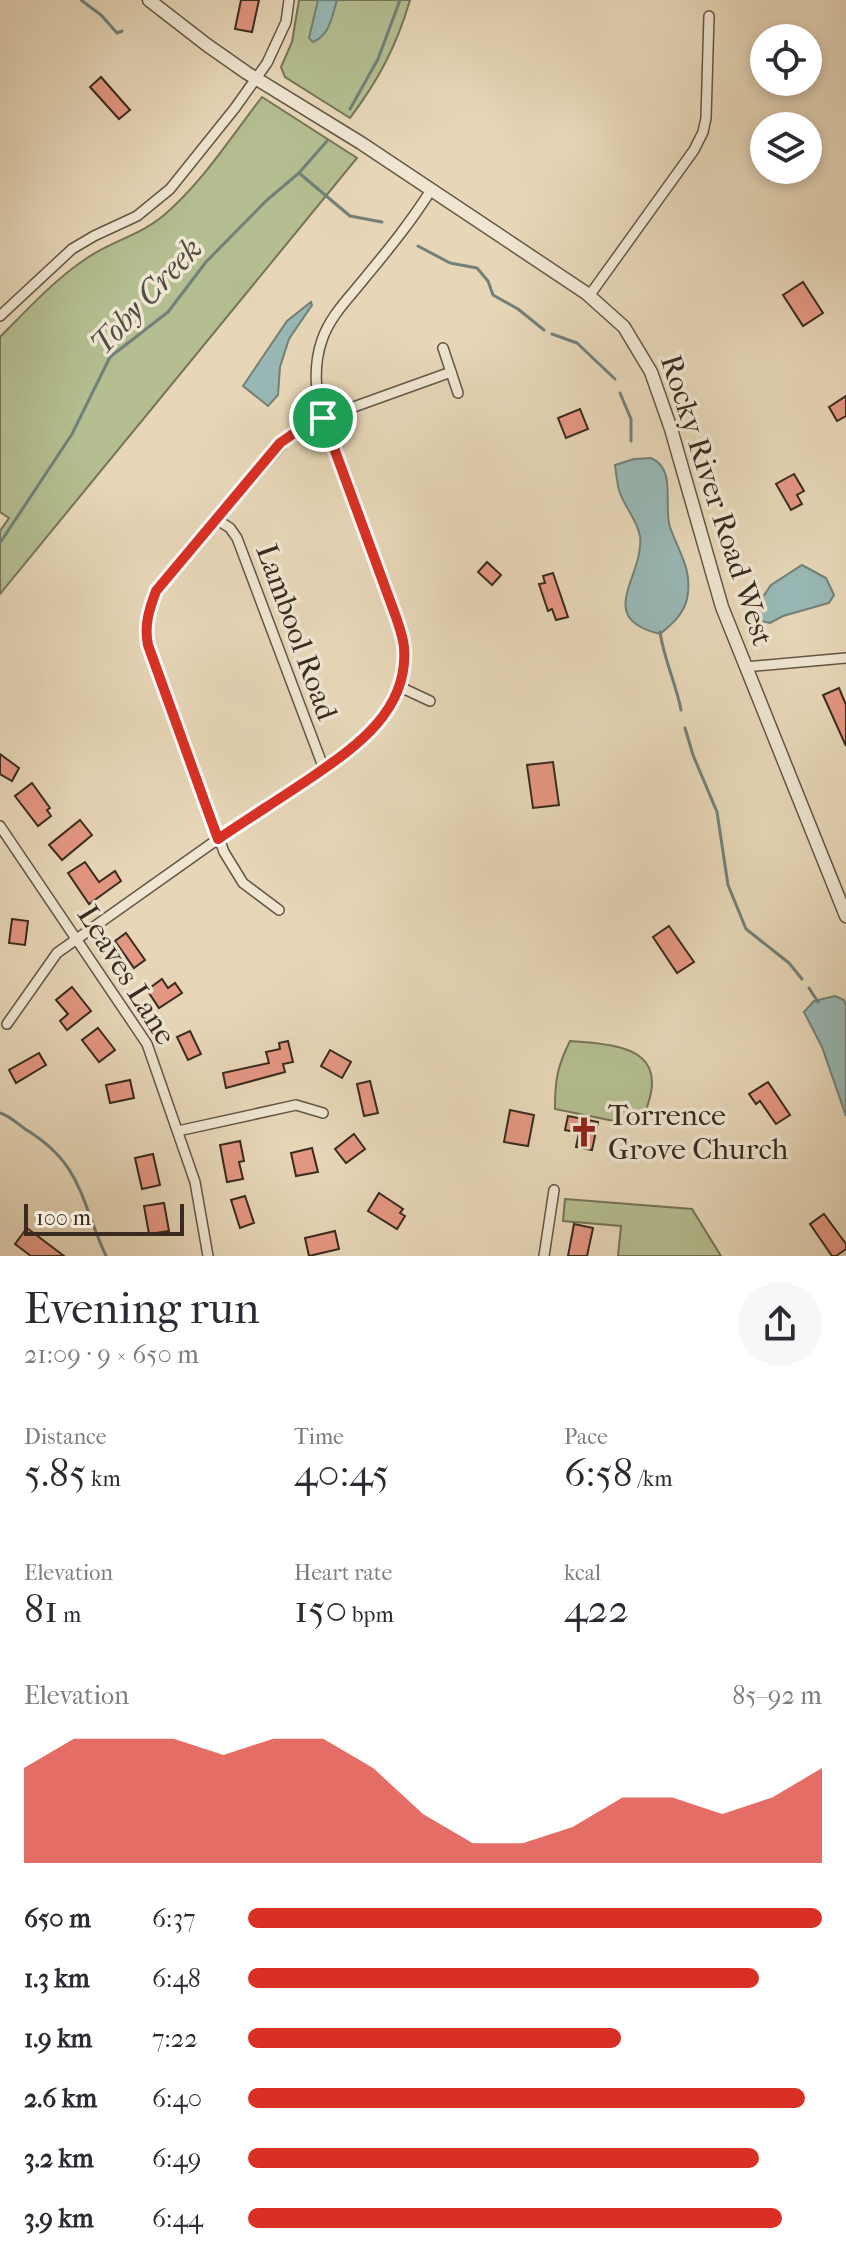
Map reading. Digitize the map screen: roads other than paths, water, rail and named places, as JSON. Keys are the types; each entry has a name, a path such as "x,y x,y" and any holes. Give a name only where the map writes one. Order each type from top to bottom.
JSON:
{"street":[{"name":"Rocky River Road West","path":"149,0 256,78 589,296 624,327 651,372 674,439 709,566 745,667 846,916"},
{"path":"0,316 72,249 105,230 129,221 154,204 185,171 256,78 279,39 286,22 289,0"},
{"path":"589,296 694,150 703,132 709,16"},
{"path":"7,1024 47,965 77,938 352,750 387,712 398,686 404,646 323,418 315,383 317,359 333,319 413,219 431,190"},
{"path":"443,348 458,393"},
{"path":"279,910 243,883 230,866 218,839 148,645 145,630 156,591 280,443 323,418 451,372"},
{"name":"Lambool Road","path":"216,519 230,528 237,538 324,769"},
{"path":"745,667 846,658"},
{"path":"398,686 430,701"},
{"name":"Leaves Lane","path":"0,826 147,1044 197,1190 208,1256"},
{"path":"178,1131 296,1105 323,1113"},
{"path":"544,1256 554,1190"}],"water":[{"path":"318,0 337,0 327,30 313,42 309,38"},
{"path":"311,302 289,339 280,367 278,395 268,406 243,386 287,321"},
{"path":"651,458 659,463 667,479 668,518 688,579 683,610 660,634 640,627 629,618 626,607 640,551 640,536 619,490 615,465"},
{"path":"802,565 826,578 834,595 829,603 783,616 770,623 756,620 754,610 771,585"},
{"path":"835,996 844,1000 846,1005 846,1116 822,1047 804,1012 814,1001"}],"waterway":[{"path":"81,0 101,15 117,33 122,31"},
{"name":"Toby Creek","path":"350,109 378,59 400,0"},
{"name":"Toby Creek","path":"0,543 72,434 110,357 168,312 206,262 267,200 299,173 327,141"},
{"path":"299,173 350,216 382,222"},
{"path":"418,246 450,263 477,268 488,281 493,295 518,309 544,330"},
{"path":"552,334 577,343 615,379"},
{"path":"620,393 631,419 631,441"},
{"path":"660,632 681,710"},
{"path":"685,728 717,812 728,885 746,929 789,963 802,979"},
{"path":"809,988 818,1002"},
{"path":"0,1113 44,1142 69,1170 106,1256"}],"place":[{"name":"Torrence Grove Church","path":"584,1132"}]}
